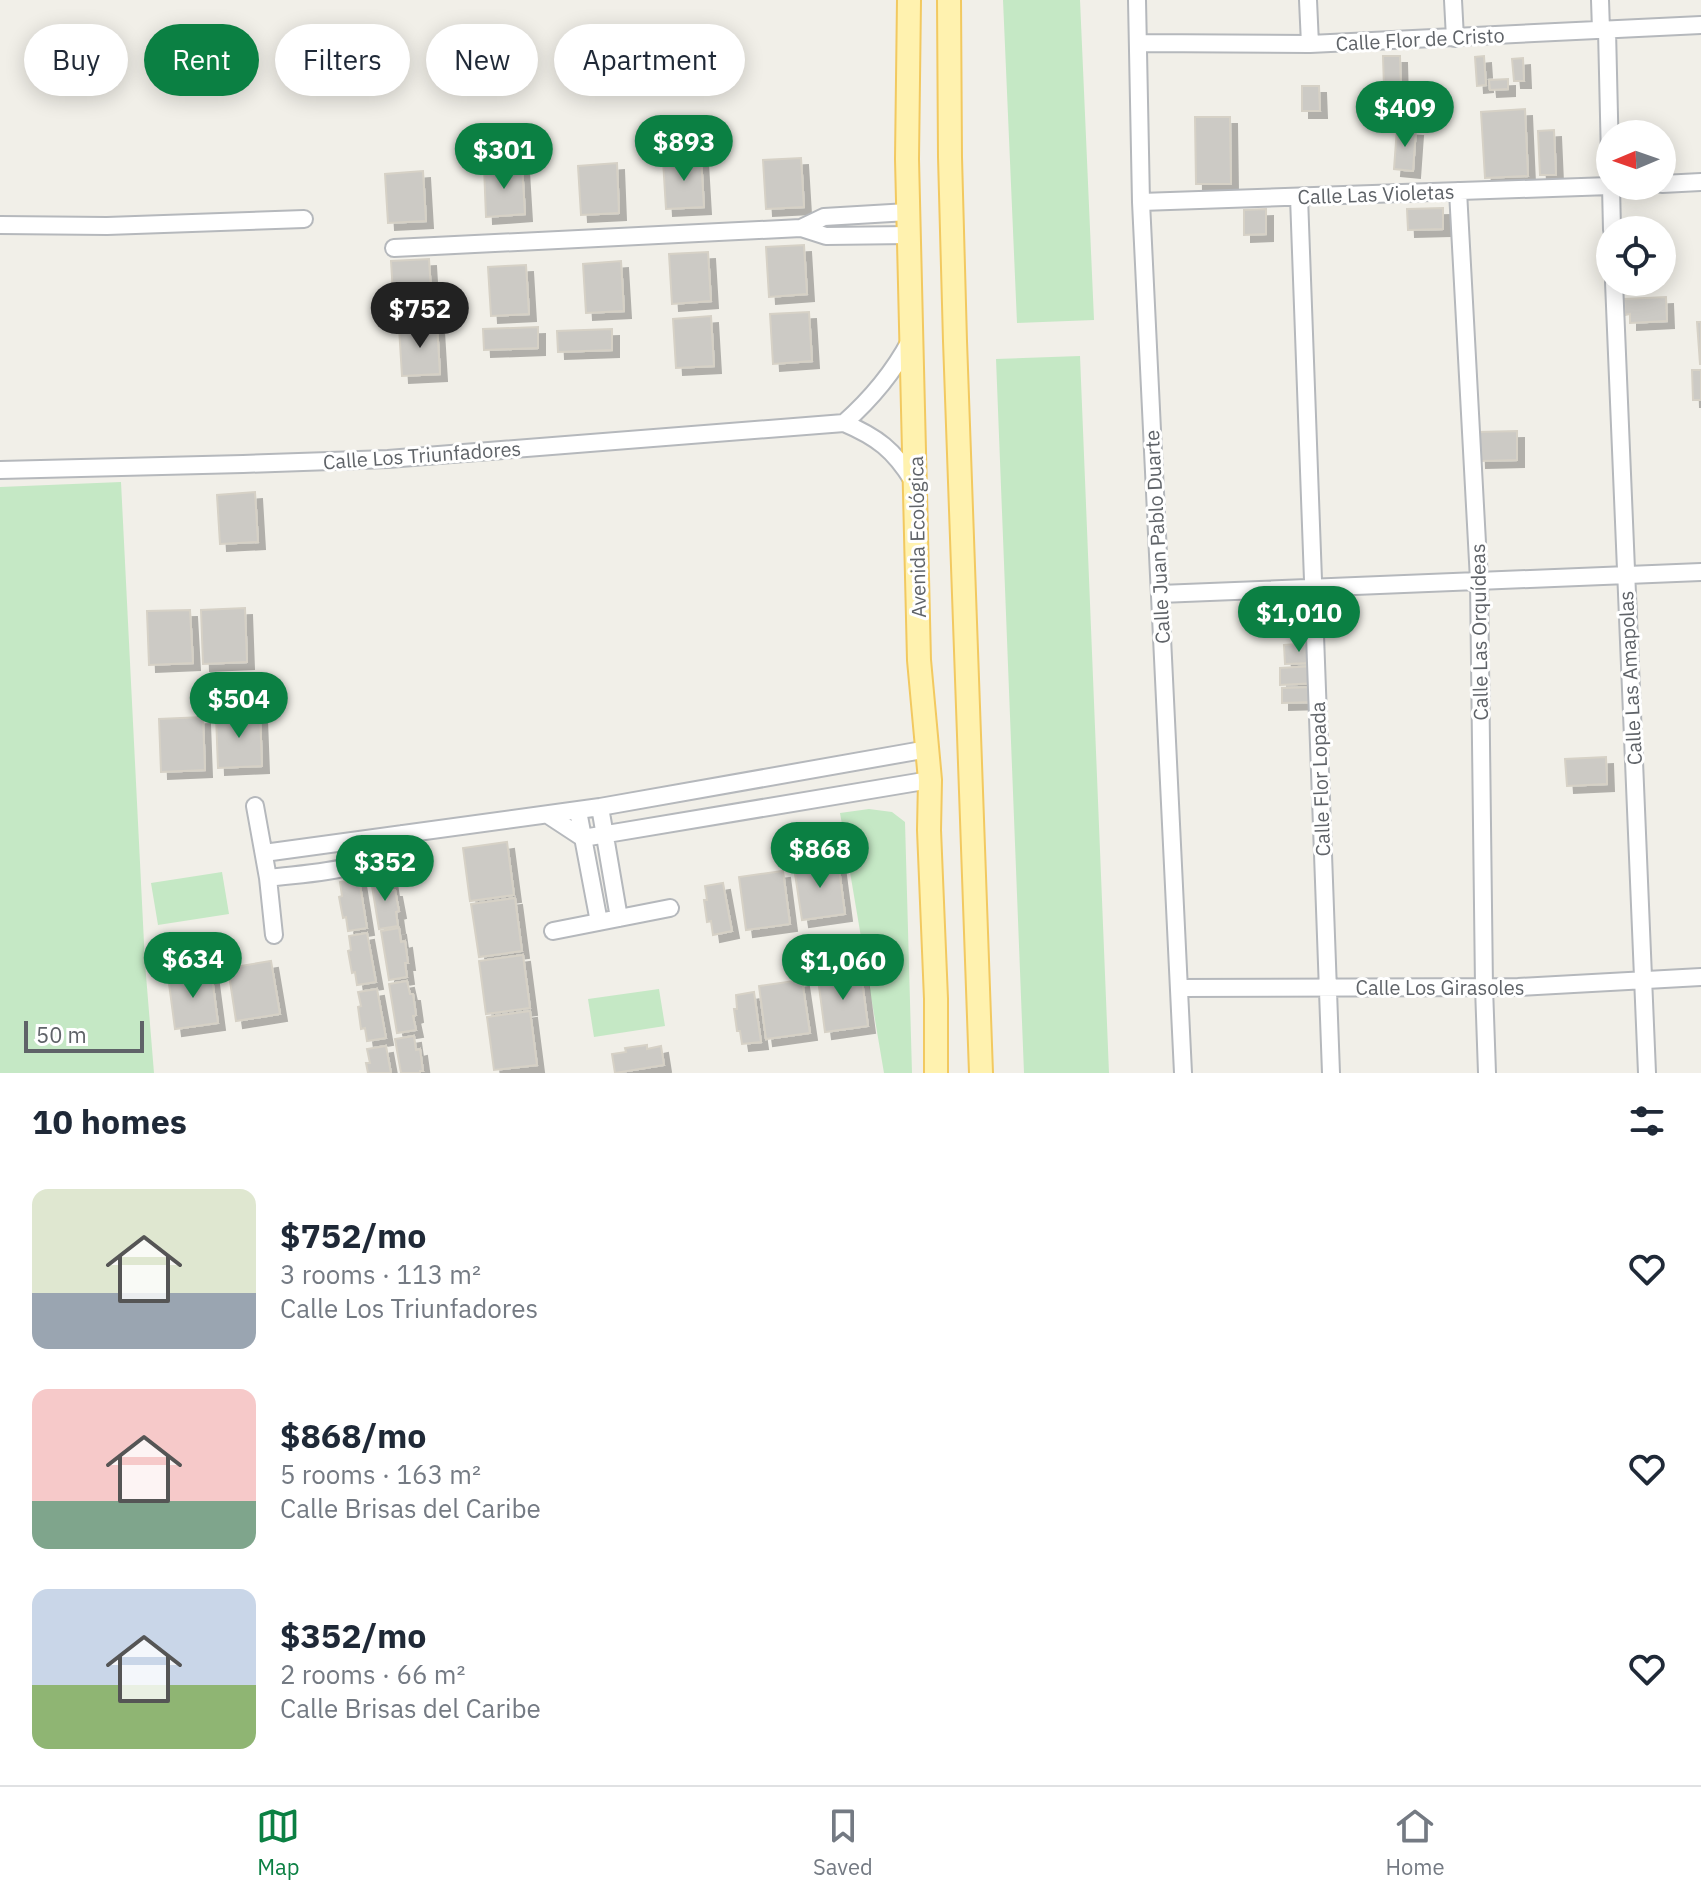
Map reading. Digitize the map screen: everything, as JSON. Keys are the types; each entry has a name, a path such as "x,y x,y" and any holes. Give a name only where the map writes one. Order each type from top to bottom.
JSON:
{"main road":[{"name":"Avenida Ecológica","path":"909,0 907,159 919,660 930,780 936,1073"},
{"path":"949,0 955,341 981,1073"}],"street":[{"name":"Calle Juan Pablo Duarte","path":"1137,0 1141,202 1183,1073"},
{"path":"1308,0 1310,44"},
{"path":"1453,0 1455,38"},
{"path":"1600,0 1608,120"},
{"name":"Calle Flor de Cristo","path":"1138,43 1310,44 1701,25"},
{"path":"1676,183 1701,182"},
{"name":"Calle Las Violetas","path":"1141,202 1596,186"},
{"name":"Calle Las Orquídeas","path":"1458,191 1479,580 1487,1073"},
{"name":"Calle Flor Lopada","path":"1299,197 1331,1073"},
{"path":"801,228 824,217 908,212"},
{"path":"0,225 107,226 304,219"},
{"path":"394,248 801,228 826,236 909,235"},
{"name":"Calle Las Amapolas","path":"1615,296 1647,1073"},
{"path":"912,337 883,383 844,423 887,446 916,486"},
{"name":"Calle Los Triunfadores","path":"0,470 388,459 844,423"},
{"path":"1160,594 1701,572"},
{"path":"264,853 578,811 928,749"},
{"path":"548,815 583,838 930,780"},
{"path":"255,806 274,935"},
{"path":"600,807 619,918"},
{"path":"578,811 599,922"},
{"path":"268,878 350,868 393,846 402,834"},
{"path":"553,931 670,908"},
{"name":"Calle Los Girasoles","path":"1179,988 1518,987 1701,977"}],"green space":[{"path":"1003,0 1080,0 1094,320 1017,323"},
{"path":"1080,356 1109,1073 1024,1073 996,359"},
{"path":"121,482 145,963 154,1073 0,1073 0,487"},
{"path":"869,809 892,812 905,822 912,1073 884,1073 840,813"},
{"path":"222,872 229,914 158,925 151,883"},
{"path":"659,989 665,1026 594,1037 588,999"}],"building":[{"path":"1383,56 1400,56 1401,92 1398,94 1382,95"},
{"path":"1484,56 1486,85 1477,86 1475,57"},
{"path":"1523,58 1524,81 1514,81 1512,59"},
{"path":"1508,79 1508,89 1490,90 1489,80"},
{"path":"1302,86 1319,86 1320,111 1302,111"},
{"path":"1525,109 1528,176 1485,178 1481,112"},
{"path":"1195,117 1230,117 1231,184 1196,184"},
{"path":"1397,128 1416,129 1413,171 1394,169"},
{"path":"1554,130 1556,175 1540,175 1538,131"},
{"path":"701,157 704,207 666,209 663,160"},
{"path":"801,158 804,207 766,209 763,160"},
{"path":"617,163 619,213 581,215 578,166"},
{"path":"522,165 525,214 486,217 484,167"},
{"path":"423,171 426,221 388,223 385,174"},
{"path":"1443,208 1443,229 1408,230 1407,209"},
{"path":"1266,209 1266,234 1244,235 1244,210"},
{"path":"804,245 807,294 769,297 766,247"},
{"path":"708,252 711,301 672,304 669,254"},
{"path":"429,259 432,308 394,310 391,261"},
{"path":"621,261 624,311 586,313 583,264"},
{"path":"526,265 529,314 491,316 488,267"},
{"path":"1666,297 1667,321 1630,323 1630,314 1625,315 1624,299"},
{"path":"809,312 812,361 773,364 770,314"},
{"path":"711,316 714,366 676,368 673,319"},
{"path":"1697,322 1701,322 1701,364 1700,364"},
{"path":"437,325 440,374 402,376 399,327"},
{"path":"538,327 538,348 484,350 483,329"},
{"path":"612,329 612,350 558,352 557,331"},
{"path":"1692,370 1701,370 1701,400 1693,400"},
{"path":"1517,431 1517,460 1479,461 1478,432"},
{"path":"255,492 258,542 220,544 217,495"},
{"path":"245,608 247,662 203,664 201,610"},
{"path":"190,610 193,663 149,665 147,611"},
{"path":"1313,643 1314,663 1285,664 1284,645"},
{"path":"1315,666 1316,683 1280,685 1280,668"},
{"path":"1316,687 1316,702 1282,703 1282,688"},
{"path":"260,713 262,766 218,768 216,715"},
{"path":"203,717 205,770 161,772 159,719"},
{"path":"1606,757 1607,784 1567,786 1565,759"},
{"path":"507,842 514,895 470,901 463,848"},
{"path":"838,861 845,914 802,920 794,867"},
{"path":"783,871 790,924 746,930 739,877"},
{"path":"390,877 399,911 396,912 398,926 379,929 371,880"},
{"path":"359,879 367,928 348,931 339,897 342,896 340,882"},
{"path":"723,883 732,931 713,935 711,921 707,922 705,886"},
{"path":"515,898 522,951 479,957 471,904"},
{"path":"399,928 401,942 405,941 407,977 389,980 381,931"},
{"path":"367,933 376,982 357,985 348,951 351,950 349,936"},
{"path":"523,955 530,1008 486,1014 479,961"},
{"path":"271,961 280,1014 236,1021 228,968"},
{"path":"211,970 218,1023 175,1029 168,976"},
{"path":"861,973 868,1026 825,1032 818,979"},
{"path":"802,980 810,1033 766,1039 759,986"},
{"path":"407,981 410,994 413,994 416,1030 397,1033 389,984"},
{"path":"377,989 386,1038 367,1041 365,1028 361,1029 358,992"},
{"path":"754,992 761,1042 742,1044 734,1009 737,1009 736,995"},
{"path":"530,1011 537,1065 494,1070 487,1017"},
{"path":"414,1036 416,1050 420,1049 423,1071 401,1073 395,1039"},
{"path":"647,1045 647,1049 661,1046 664,1065 615,1073 612,1054 626,1052 625,1048"},
{"path":"386,1046 391,1073 368,1073 366,1063 370,1063 367,1049"}]}
